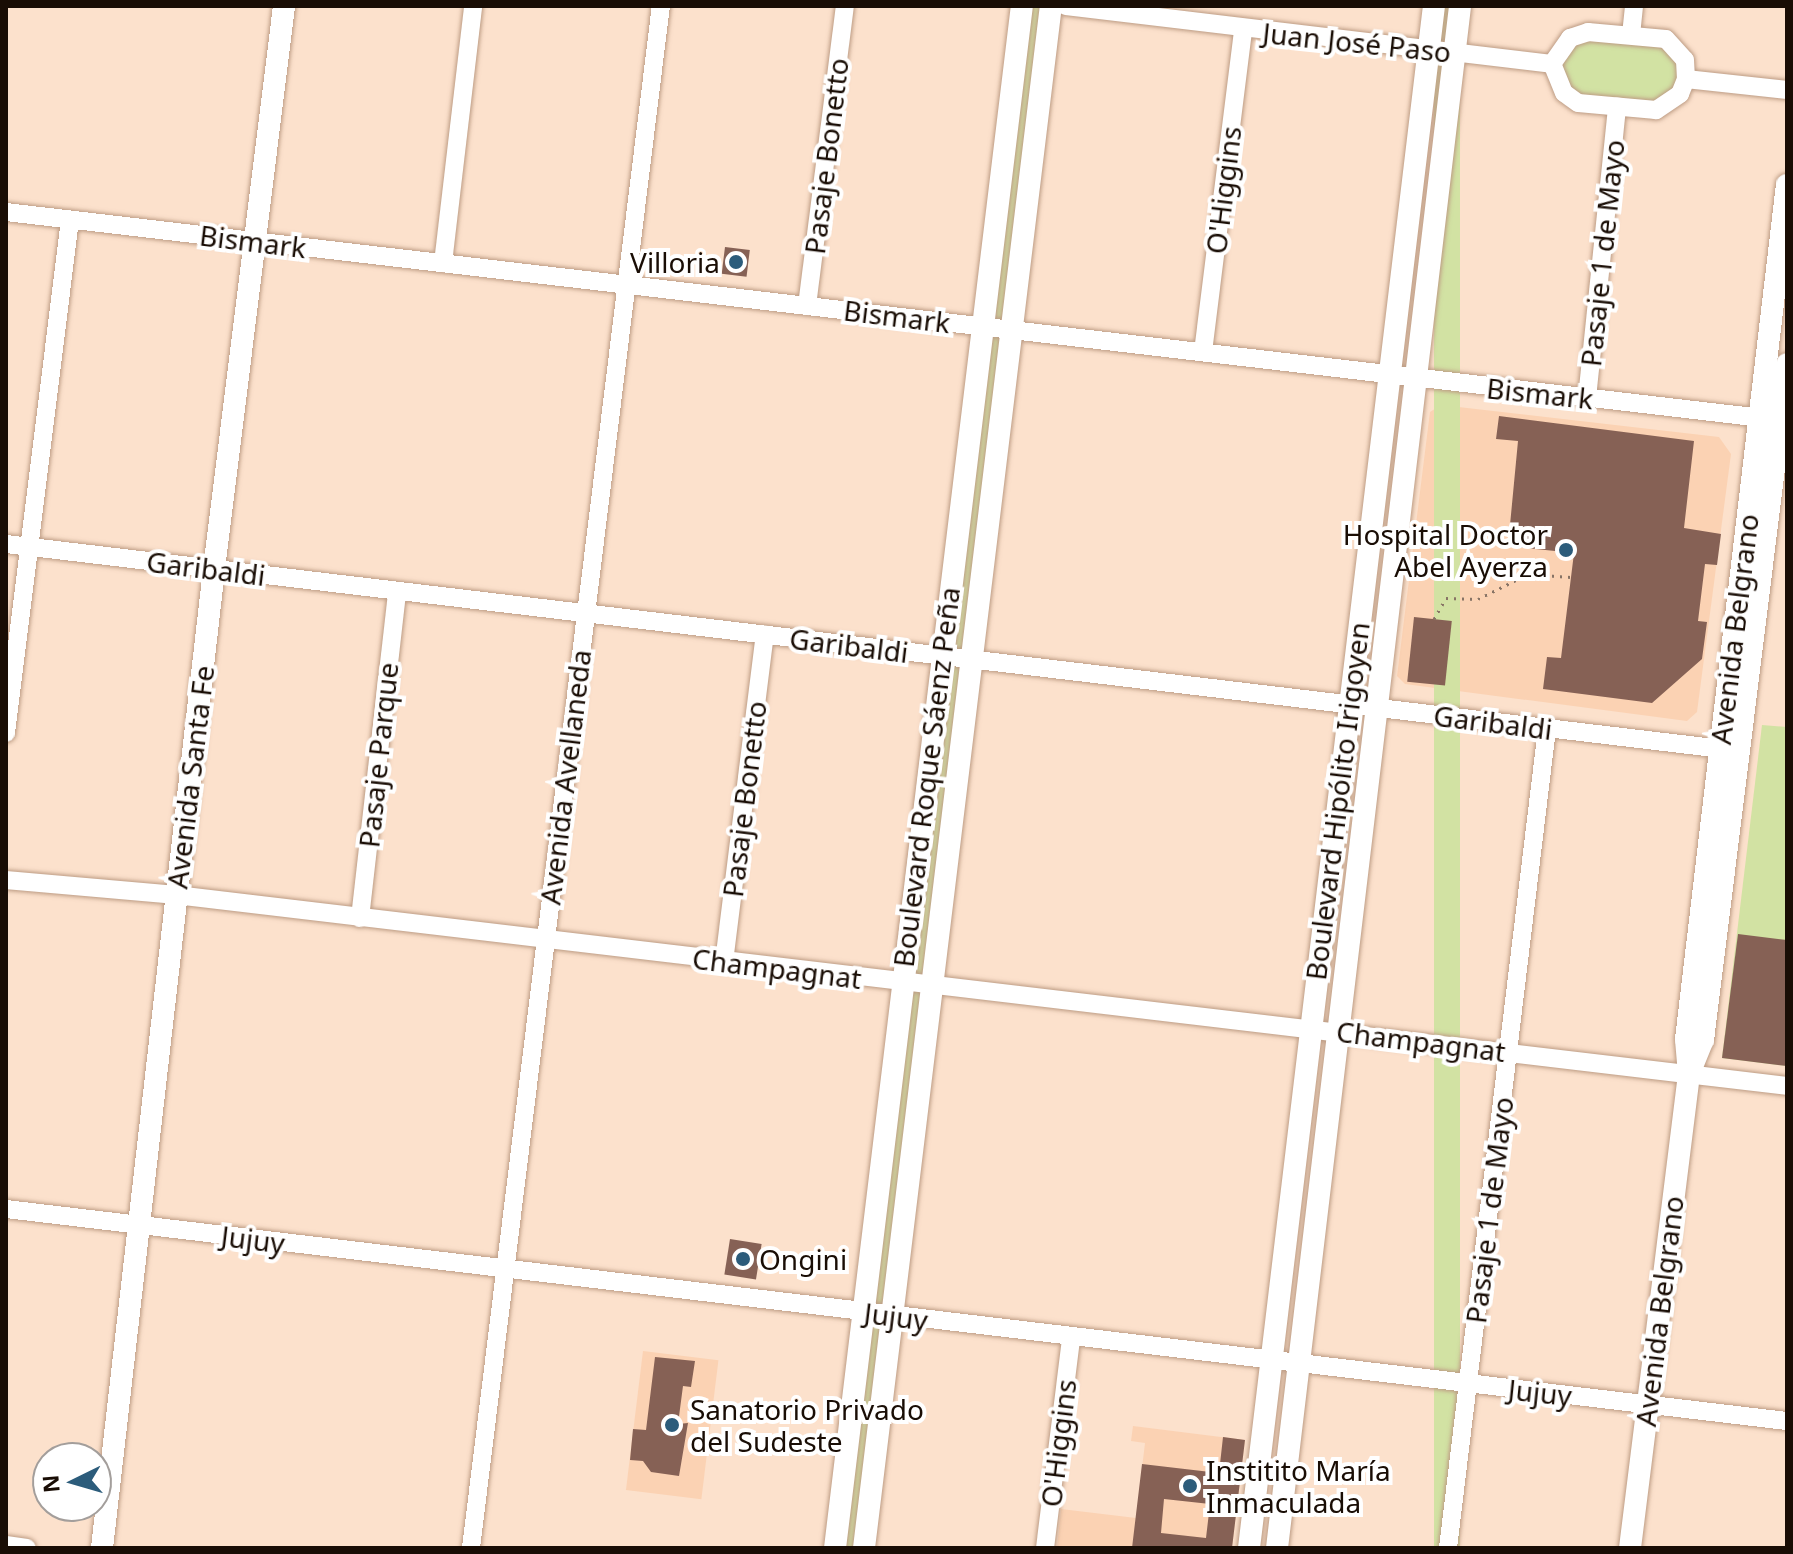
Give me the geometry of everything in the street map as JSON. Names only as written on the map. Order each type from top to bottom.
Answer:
[{"type":"street","name":"Avenida Santa Fe","points":[[102,1548],[214,569],[284,6]]},
{"type":"street","points":[[443,263],[473,6]]},
{"type":"street","name":"Avenida Avellaneda","points":[[471,1548],[661,6]]},
{"type":"street","name":"Pasaje Bonetto","points":[[807,306],[845,6]]},
{"type":"street","name":"Boulevard Roque Sáenz Peña","points":[[835,1548],[939,656],[1022,6]]},
{"type":"street","name":"Boulevard Roque Sáenz Peña","points":[[864,1548],[1051,6]]},
{"type":"street","name":"Juan José Paso","points":[[1066,6],[1552,64]]},
{"type":"street","name":"Boulevard Hipólito Irigoyen","points":[[1249,1548],[1434,6]]},
{"type":"street","name":"Boulevard Hipólito Irigoyen","points":[[1277,1548],[1460,6]]},
{"type":"street","points":[[1631,35],[1634,6]]},
{"type":"street","name":"O'Higgins","points":[[1203,352],[1243,29]]},
{"type":"street","points":[[1588,32],[1631,35],[1666,39],[1679,48],[1686,79],[1680,94],[1656,110],[1578,103],[1564,93],[1552,64],[1570,38],[1588,32]]},
{"type":"street","points":[[1686,79],[1787,90]]},
{"type":"street","name":"Pasaje 1 de Mayo","points":[[1587,398],[1617,107]]},
{"type":"street","name":"Avenida Belgrano","points":[[1775,419],[1787,185]]},
{"type":"street","name":"Bismark","points":[[6,212],[1011,329],[1389,377],[1775,419]]},
{"type":"street","points":[[6,733],[70,220]]},
{"type":"street","name":"Avenida Belgrano","points":[[1630,1548],[1689,1074],[1686,1039],[1730,750],[1775,419],[1787,364]]},
{"type":"street","name":"Garibaldi","points":[[6,544],[1730,750]]},
{"type":"street","name":"Pasaje Parque","points":[[360,918],[397,591]]},
{"type":"street","name":"Pasaje Bonetto","points":[[724,962],[765,635]]},
{"type":"street","name":"Pasaje 1 de Mayo","points":[[1448,1548],[1547,729]]},
{"type":"street","name":"Champagnat","points":[[6,880],[176,895],[901,983],[1311,1027],[1787,1086]]},
{"type":"street","name":"Jujuy","points":[[6,1209],[1787,1421]]},
{"type":"street","name":"O'Higgins","points":[[1045,1548],[1071,1338]]},
{"type":"street","points":[[6,1545],[27,1548]]},
{"type":"path","points":[[1434,619],[1446,598],[1478,599],[1528,574],[1571,577]]},
{"type":"shaded area","name":"Hospital Doctor Abel Ayerza","points":[[1441,405],[1719,437],[1731,454],[1697,712],[1687,721],[1405,684],[1397,676],[1430,412]]},
{"type":"shaded area","name":"Sanatorio Privado del Sudeste","points":[[643,1351],[718,1360],[701,1499],[626,1490]]},
{"type":"shaded area","name":"Institito María Inmaculada","points":[[1133,1426],[1245,1440],[1232,1548],[1057,1548],[1061,1509],[1136,1518],[1145,1443],[1131,1441]]},
{"type":"green space","points":[[1030,6],[1042,6],[856,1548],[846,1548]]},
{"type":"green space","points":[[1434,6],[1460,6],[1460,1548],[1434,1548]]},
{"type":"green space","points":[[1570,38],[1666,39],[1685,60],[1669,103],[1564,93],[1558,51]]},
{"type":"green space","points":[[1762,725],[1787,727],[1787,1066],[1722,1058]]},
{"type":"building","name":"Villoria","points":[[725,247],[750,250],[747,277],[722,274]]},
{"type":"building","name":"Hospital Doctor Abel Ayerza","points":[[1499,416],[1694,441],[1684,528],[1721,534],[1717,565],[1705,564],[1698,621],[1707,622],[1702,659],[1652,703],[1543,689],[1547,657],[1561,658],[1574,553],[1508,546],[1518,441],[1496,439]]},
{"type":"building","points":[[1414,617],[1452,621],[1445,686],[1407,682]]},
{"type":"building","points":[[1738,934],[1787,940],[1787,1066],[1722,1058]]},
{"type":"building","name":"Ongini","points":[[730,1239],[762,1244],[756,1280],[724,1275]]},
{"type":"building","points":[[655,1357],[695,1361],[691,1387],[683,1386],[678,1424],[688,1423],[679,1476],[651,1472],[643,1461],[630,1460],[633,1429],[646,1430]]},
{"type":"building","points":[[1223,1437],[1245,1440],[1232,1548],[1132,1548],[1142,1464],[1219,1473]],"holes":[[[1164,1499],[1210,1504],[1206,1538],[1161,1533]]]},
{"type":"place","name":"Villoria","points":[[736,262]]},
{"type":"place","name":"Hospital Doctor Abel Ayerza","points":[[1566,550]]},
{"type":"place","name":"Ongini","points":[[743,1259]]},
{"type":"place","name":"Sanatorio Privado del Sudeste","points":[[672,1425]]},
{"type":"place","name":"Institito María Inmaculada","points":[[1190,1486]]}]
